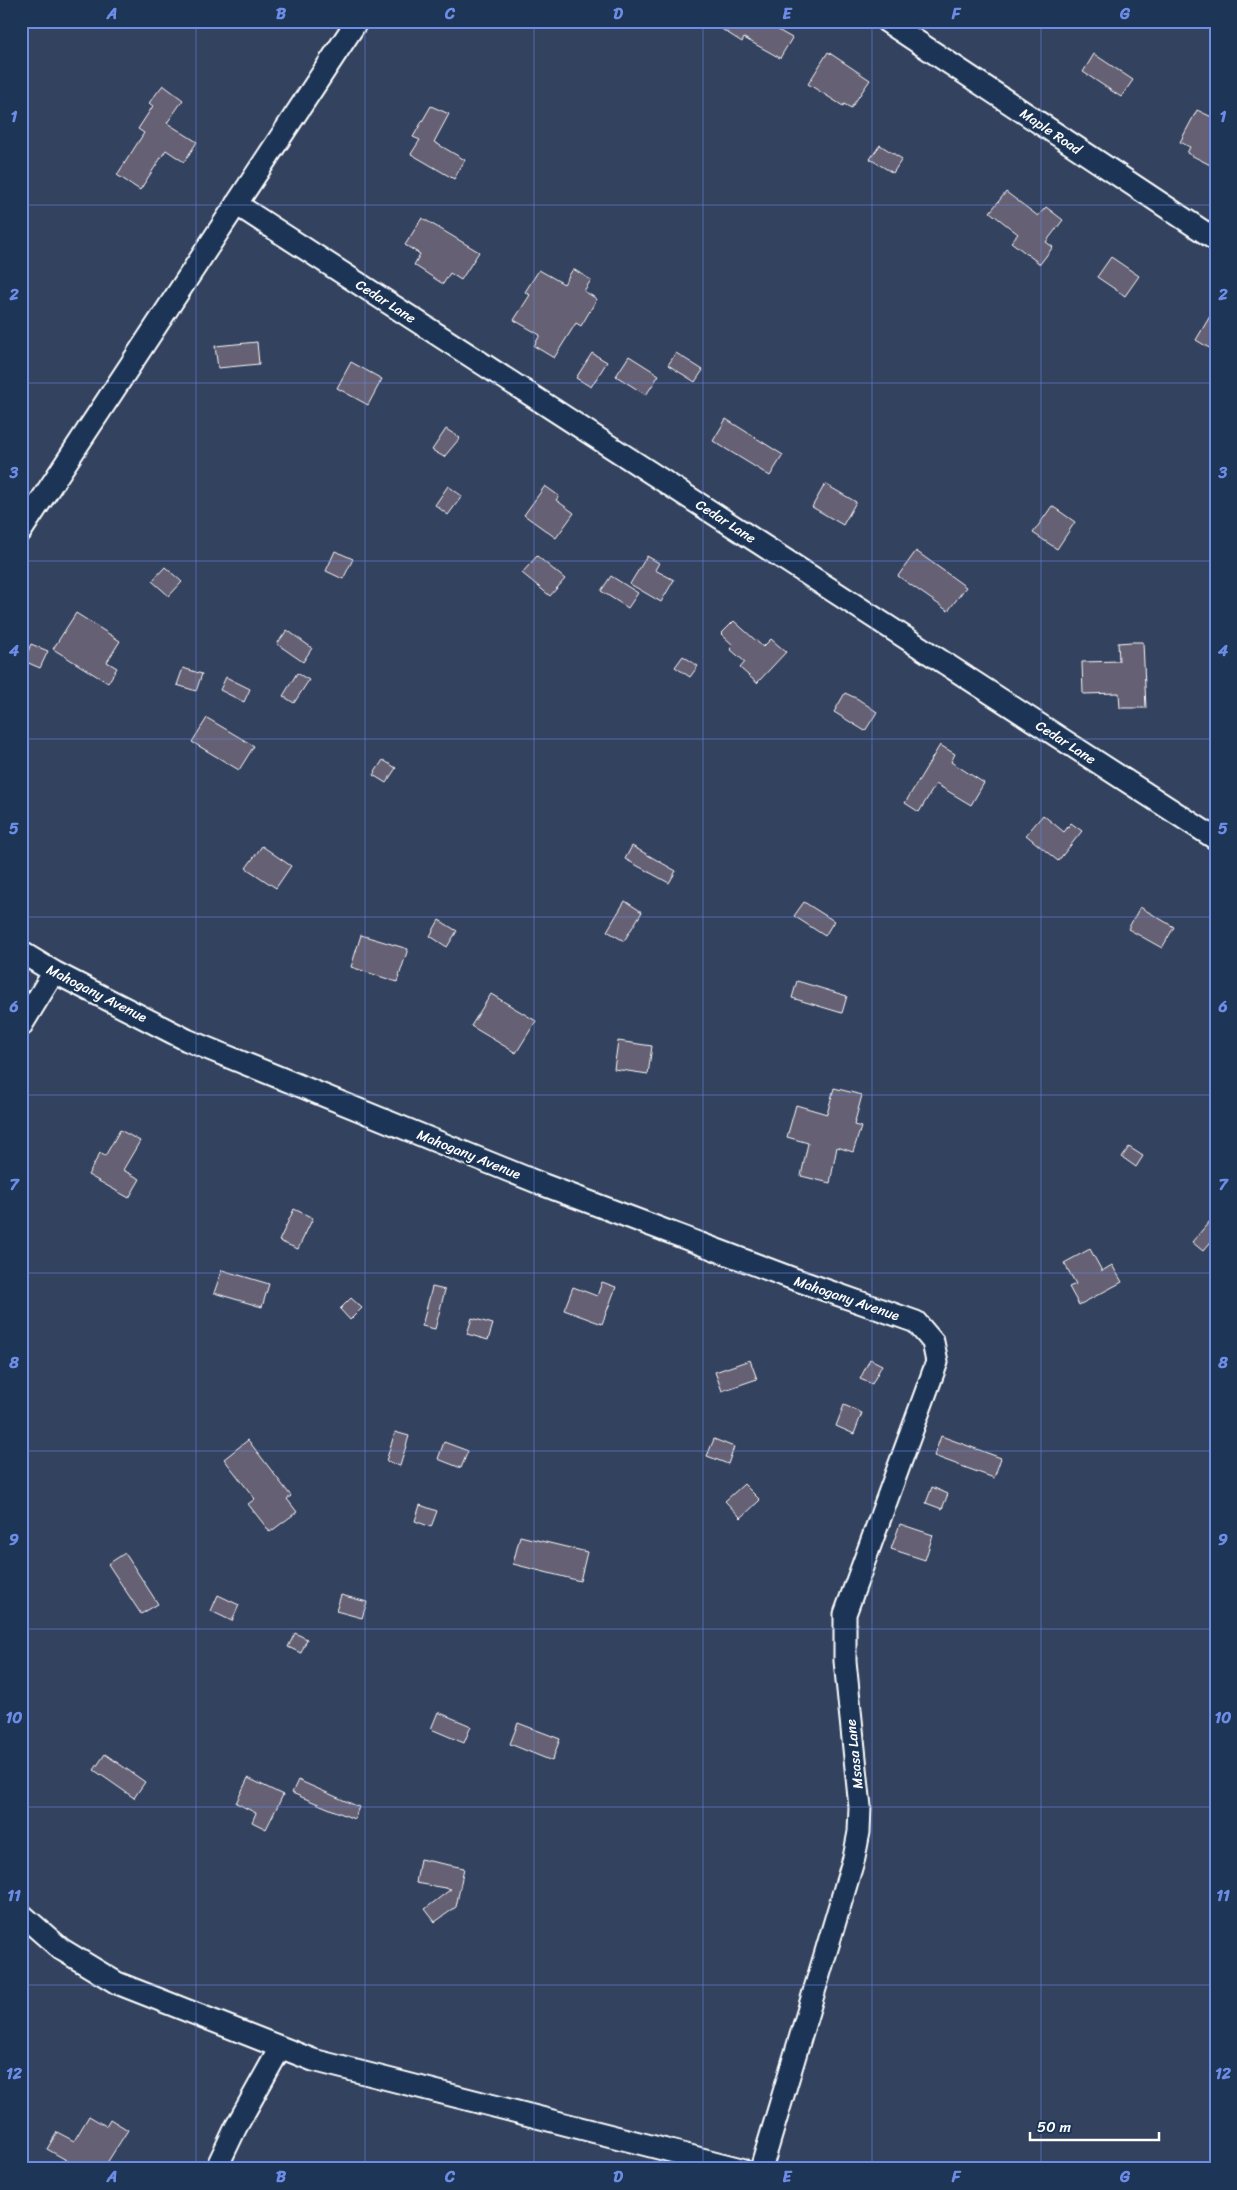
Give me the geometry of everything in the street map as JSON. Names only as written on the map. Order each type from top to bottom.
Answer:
[{"type":"street","points":[[21,531],[356,21]]},
{"type":"street","name":"Maple Road","points":[[886,21],[1216,240]]},
{"type":"street","name":"Cedar Lane","points":[[236,204],[1216,839]]},
{"type":"street","name":"Mahogany Avenue","points":[[21,952],[54,972],[188,1040],[544,1185],[794,1279],[916,1322],[930,1337]]},
{"type":"street","points":[[21,1026],[54,972]]},
{"type":"street","name":"Msasa Lane","points":[[761,2169],[854,1858],[859,1832],[860,1807],[845,1661],[845,1614],[937,1362],[930,1337]]},
{"type":"street","points":[[21,1914],[61,1949],[118,1983],[280,2048],[323,2062],[741,2169]]},
{"type":"street","points":[[216,2169],[236,2127],[280,2048]]},
{"type":"building","points":[[709,21],[762,21],[792,38],[780,58],[744,38],[742,42]]},
{"type":"building","points":[[828,52],[870,80],[851,108],[844,104],[843,106],[808,84]]},
{"type":"building","points":[[1094,54],[1133,80],[1121,97],[1083,72]]},
{"type":"building","points":[[163,85],[183,100],[167,123],[197,142],[184,162],[166,150],[140,190],[117,175],[144,133],[138,129],[153,106],[149,103]]},
{"type":"building","points":[[431,106],[449,114],[434,142],[465,160],[454,179],[411,154],[420,140],[413,137]]},
{"type":"building","points":[[1197,110],[1216,119],[1216,168],[1187,153],[1190,147],[1180,142]]},
{"type":"building","points":[[880,145],[902,159],[893,173],[870,159]]},
{"type":"building","points":[[1006,192],[1038,216],[1046,207],[1063,220],[1046,242],[1053,247],[1040,264],[1011,242],[1018,234],[990,212]]},
{"type":"building","points":[[422,218],[479,252],[461,280],[450,273],[443,284],[414,265],[420,254],[405,245]]},
{"type":"building","points":[[1111,257],[1139,276],[1125,296],[1097,277]]},
{"type":"building","points":[[573,269],[591,280],[584,291],[597,299],[581,326],[576,323],[554,358],[534,346],[540,335],[514,320],[530,295],[525,292],[539,270],[564,284]]},
{"type":"building","points":[[1216,306],[1216,352],[1196,340]]},
{"type":"building","points":[[257,342],[259,364],[218,368],[215,346]]},
{"type":"building","points":[[592,353],[607,362],[591,387],[576,378]]},
{"type":"building","points":[[676,353],[703,370],[695,382],[668,365]]},
{"type":"building","points":[[629,356],[659,375],[646,395],[616,376]]},
{"type":"building","points":[[351,362],[382,379],[368,405],[337,388]]},
{"type":"building","points":[[726,419],[783,455],[770,476],[713,441]]},
{"type":"building","points":[[446,429],[460,438],[444,457],[432,450]]},
{"type":"building","points":[[825,484],[856,502],[843,525],[812,507]]},
{"type":"building","points":[[448,486],[462,496],[448,515],[435,505]]},
{"type":"building","points":[[545,486],[559,496],[556,500],[574,513],[556,538],[524,515]]},
{"type":"building","points":[[1052,506],[1075,522],[1057,549],[1033,533]]},
{"type":"building","points":[[335,551],[353,559],[343,579],[326,571]]},
{"type":"building","points":[[916,551],[966,587],[948,611],[898,576]]},
{"type":"building","points":[[537,556],[565,579],[550,596],[522,573]]},
{"type":"building","points":[[647,556],[659,563],[655,570],[674,580],[661,602],[630,584]]},
{"type":"building","points":[[165,567],[182,582],[169,596],[152,581]]},
{"type":"building","points":[[611,576],[638,593],[628,608],[601,591]]},
{"type":"building","points":[[76,613],[120,641],[107,662],[117,668],[108,683],[53,649]]},
{"type":"building","points":[[734,621],[763,647],[771,639],[786,652],[757,683],[740,668],[745,662],[730,649],[733,645],[721,634]]},
{"type":"building","points":[[287,630],[312,648],[303,662],[277,644]]},
{"type":"building","points":[[1143,642],[1146,708],[1120,708],[1119,693],[1083,694],[1082,662],[1119,661],[1118,643]]},
{"type":"building","points":[[31,644],[48,651],[40,668],[24,661]]},
{"type":"building","points":[[683,656],[698,666],[690,677],[675,667]]},
{"type":"building","points":[[183,668],[202,674],[196,691],[177,685]]},
{"type":"building","points":[[297,673],[309,680],[294,703],[283,696]]},
{"type":"building","points":[[226,677],[250,689],[244,702],[220,690]]},
{"type":"building","points":[[845,693],[877,712],[865,731],[834,712]]},
{"type":"building","points":[[207,718],[254,746],[239,770],[192,742]]},
{"type":"building","points":[[940,745],[955,754],[951,762],[984,783],[971,805],[936,784],[919,812],[905,803]]},
{"type":"building","points":[[383,760],[396,768],[386,783],[373,775]]},
{"type":"building","points":[[1043,815],[1064,832],[1071,823],[1082,831],[1058,861],[1026,835]]},
{"type":"building","points":[[262,846],[291,866],[276,888],[246,868]]},
{"type":"building","points":[[632,846],[676,871],[669,883],[625,859]]},
{"type":"building","points":[[625,901],[642,912],[624,941],[607,931]]},
{"type":"building","points":[[804,902],[834,921],[825,936],[794,916]]},
{"type":"building","points":[[1140,907],[1174,927],[1162,948],[1128,929]]},
{"type":"building","points":[[439,920],[457,931],[447,947],[430,936]]},
{"type":"building","points":[[361,935],[408,949],[397,982],[351,967]]},
{"type":"building","points":[[797,981],[847,996],[842,1013],[792,998]]},
{"type":"building","points":[[491,994],[536,1021],[516,1053],[471,1026]]},
{"type":"building","points":[[618,1041],[652,1046],[648,1074],[614,1069]]},
{"type":"building","points":[[834,1088],[862,1095],[854,1125],[861,1127],[853,1152],[837,1147],[830,1183],[801,1176],[808,1143],[787,1137],[796,1105],[827,1114]]},
{"type":"building","points":[[120,1130],[140,1141],[123,1170],[140,1179],[129,1198],[88,1175],[100,1153],[105,1156]]},
{"type":"building","points":[[1129,1147],[1143,1156],[1136,1167],[1122,1157]]},
{"type":"building","points":[[294,1209],[313,1218],[298,1249],[279,1241]]},
{"type":"building","points":[[1216,1214],[1216,1236],[1203,1251],[1192,1242]]},
{"type":"building","points":[[1090,1249],[1102,1271],[1112,1265],[1122,1282],[1079,1305],[1069,1287],[1076,1284],[1064,1263]]},
{"type":"building","points":[[222,1270],[269,1284],[262,1307],[214,1293]]},
{"type":"building","points":[[602,1282],[616,1287],[602,1324],[564,1310],[573,1287],[597,1296]]},
{"type":"building","points":[[432,1287],[445,1290],[435,1329],[422,1326]]},
{"type":"building","points":[[351,1298],[362,1308],[350,1320],[340,1309]]},
{"type":"building","points":[[472,1318],[493,1324],[488,1340],[467,1334]]},
{"type":"building","points":[[870,1359],[882,1365],[872,1384],[860,1379]]},
{"type":"building","points":[[750,1360],[757,1379],[722,1391],[715,1372]]},
{"type":"building","points":[[844,1405],[862,1413],[854,1434],[836,1426]]},
{"type":"building","points":[[395,1432],[409,1436],[400,1466],[386,1461]]},
{"type":"building","points":[[941,1436],[1001,1458],[994,1478],[934,1456]]},
{"type":"building","points":[[714,1439],[734,1447],[728,1464],[707,1456]]},
{"type":"building","points":[[248,1440],[291,1496],[287,1499],[297,1512],[270,1532],[248,1504],[255,1499],[224,1459]]},
{"type":"building","points":[[444,1442],[468,1451],[461,1468],[438,1459]]},
{"type":"building","points":[[744,1484],[760,1500],[741,1518],[725,1501]]},
{"type":"building","points":[[932,1487],[948,1494],[942,1509],[926,1503]]},
{"type":"building","points":[[420,1505],[437,1511],[431,1527],[415,1521]]},
{"type":"building","points":[[900,1524],[933,1535],[925,1560],[891,1549]]},
{"type":"building","points":[[520,1536],[587,1552],[580,1581],[513,1564]]},
{"type":"building","points":[[125,1553],[158,1604],[141,1614],[108,1564]]},
{"type":"building","points":[[218,1595],[239,1605],[232,1621],[211,1611]]},
{"type":"building","points":[[341,1595],[367,1602],[362,1618],[336,1611]]},
{"type":"building","points":[[295,1633],[307,1639],[301,1653],[288,1647]]},
{"type":"building","points":[[438,1712],[471,1726],[464,1743],[431,1729]]},
{"type":"building","points":[[518,1723],[560,1739],[552,1761],[510,1744]]},
{"type":"building","points":[[105,1754],[145,1782],[134,1798],[94,1770]]},
{"type":"building","points":[[248,1778],[283,1795],[266,1829],[252,1822],[256,1813],[236,1803]]},
{"type":"building","points":[[298,1780],[359,1807],[354,1819],[292,1793]]},
{"type":"building","points":[[420,1859],[464,1868],[456,1907],[435,1922],[425,1909],[451,1889],[416,1883]]},
{"type":"building","points":[[89,2116],[106,2126],[110,2119],[128,2130],[103,2169],[63,2169],[68,2161],[47,2149],[57,2132],[74,2141]]}]
